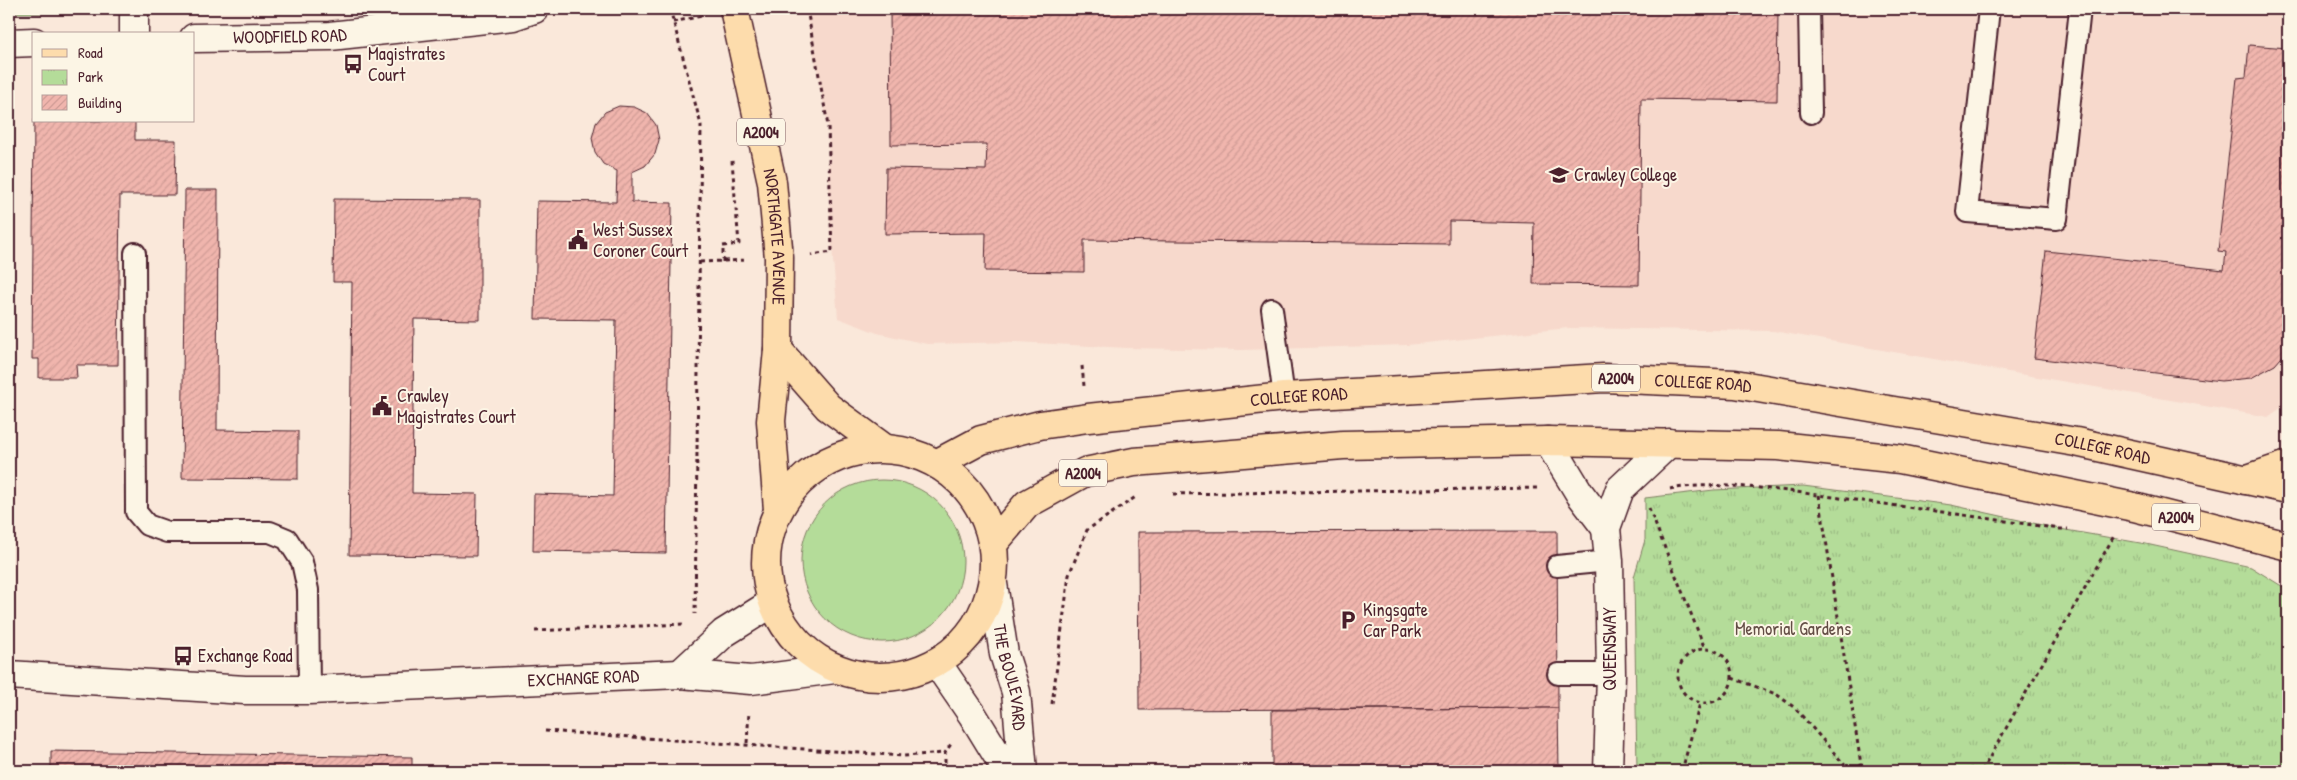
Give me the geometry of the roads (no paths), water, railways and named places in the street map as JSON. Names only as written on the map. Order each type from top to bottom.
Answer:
[{"type":"main road","name":"NORTHGATE AVENUE","points":[[734,9],[772,182],[779,258],[778,350],[771,421],[778,510]]},
{"type":"main road","points":[[778,350],[828,407],[884,448]]},
{"type":"main road","name":"COLLEGE ROAD","points":[[938,463],[982,440],[1040,425],[1088,418],[1284,398],[1604,378],[1735,384],[2076,442],[2288,489]]},
{"type":"main road","name":"A2004","points":[[994,544],[1026,504],[1085,472],[1134,462],[1343,445],[1548,441],[1778,446],[1900,459],[2134,506],[2288,546]]},
{"type":"main road","points":[[884,448],[912,452],[938,463],[964,484],[983,512],[994,544],[993,584],[983,616],[963,643],[937,663],[905,676],[871,678],[835,670],[804,650],[772,603],[767,585],[766,547],[778,510],[801,479],[825,461],[854,450],[884,448]]},
{"type":"main road","points":[[2244,480],[2288,465]]},
{"type":"street","points":[[134,9],[134,32]]},
{"type":"street","name":"WOODFIELD ROAD","points":[[195,38],[330,36],[513,16],[534,9]]},
{"type":"street","points":[[9,43],[32,42]]},
{"type":"street","points":[[1548,441],[1580,494],[1606,528]]},
{"type":"street","name":"QUEENSWAY","points":[[1608,771],[1611,674],[1606,528],[1620,489],[1668,443]]},
{"type":"street","name":"THE BOULEVARD","points":[[993,584],[1004,654],[1016,692],[1022,771]]},
{"type":"street","points":[[680,674],[724,634],[772,603]]},
{"type":"street","name":"THE BOULEVARD","points":[[937,663],[972,714],[1007,771]]},
{"type":"street","name":"EXCHANGE ROAD","points":[[9,675],[245,690],[309,690],[680,674],[751,680],[835,670]]},
{"type":"lane","points":[[1809,9],[1811,113]]},
{"type":"lane","points":[[1989,9],[1967,212],[2057,219],[2080,9]]},
{"type":"lane","points":[[135,253],[136,512],[147,525],[167,532],[270,532],[287,539],[302,562],[308,590],[309,690]]},
{"type":"lane","points":[[1272,309],[1284,398]]},
{"type":"lane","points":[[1558,566],[1608,561]]},
{"type":"lane","points":[[1558,674],[1611,674]]},
{"type":"place","name":"Magistrates Court","points":[[353,64]]},
{"type":"place","name":"Crawley College","points":[[1559,175]]},
{"type":"place","name":"West Sussex Coroner Court","points":[[578,240]]},
{"type":"place","name":"Crawley Magistrates Court","points":[[382,406]]},
{"type":"place","name":"Kingsgate Car Park","points":[[1348,620]]},
{"type":"place","name":"Exchange Road","points":[[183,656]]},
{"type":"park label","name":"Memorial Gardens","points":[[1793,629]]}]
